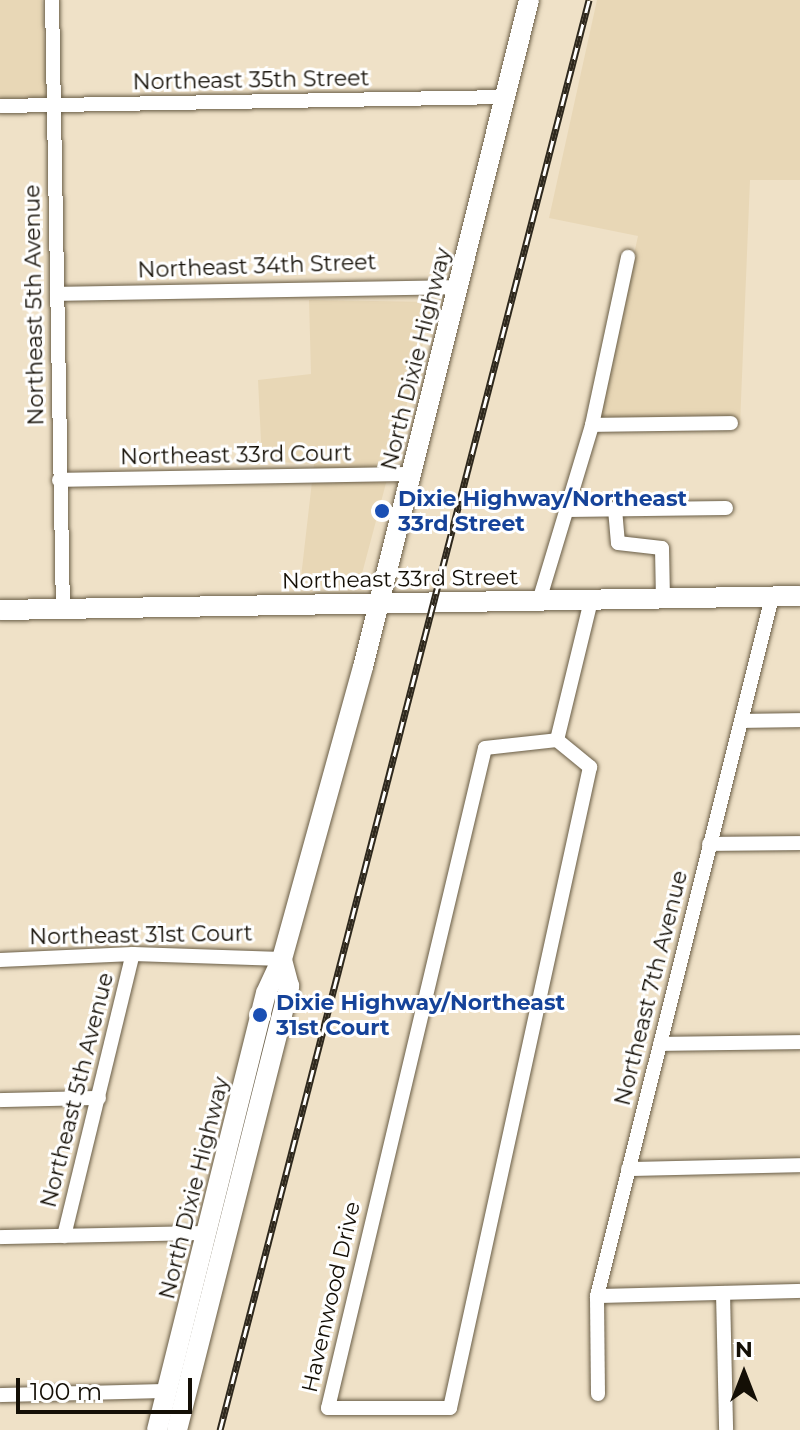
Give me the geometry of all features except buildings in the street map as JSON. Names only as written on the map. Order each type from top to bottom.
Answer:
[{"type":"main road","name":"North Dixie Highway","points":[[157,1430],[266,993],[282,959],[413,474],[529,0]]},
{"type":"main road","name":"Northeast 33rd Street","points":[[0,610],[800,596]]},
{"type":"main road","name":"North Dixie Highway","points":[[177,1430],[289,986],[282,959]]},
{"type":"street","name":"Northeast 5th Avenue","points":[[52,0],[63,609]]},
{"type":"street","name":"Northeast 35th Street","points":[[0,106],[504,97]]},
{"type":"street","points":[[539,601],[592,425],[628,257]]},
{"type":"street","name":"Northeast 34th Street","points":[[57,294],[458,287]]},
{"type":"street","points":[[592,425],[731,423]]},
{"type":"street","name":"Northeast 33rd Court","points":[[59,480],[413,474]]},
{"type":"street","points":[[567,510],[726,508]]},
{"type":"street","points":[[615,509],[618,543],[662,548],[663,600]]},
{"type":"street","name":"Northeast 7th Avenue","points":[[598,1394],[597,1296],[772,597]]},
{"type":"street","points":[[557,740],[591,601]]},
{"type":"street","points":[[743,721],[800,720]]},
{"type":"street","name":"Havenwood Drive","points":[[557,740],[590,767],[450,1408],[328,1408],[485,748],[557,740]]},
{"type":"street","points":[[709,844],[800,843]]},
{"type":"street","name":"Northeast 5th Avenue","points":[[64,1236],[133,954]]},
{"type":"street","name":"Northeast 31st Court","points":[[0,960],[133,954],[282,959]]},
{"type":"street","points":[[660,1044],[800,1042]]},
{"type":"street","points":[[0,1100],[99,1098]]},
{"type":"street","points":[[628,1169],[800,1165]]},
{"type":"street","points":[[0,1237],[208,1233]]},
{"type":"street","points":[[597,1296],[800,1291]]},
{"type":"street","points":[[723,1293],[726,1430]]},
{"type":"street","points":[[0,1395],[167,1391]]},
{"type":"shaded area","points":[[0,0],[42,0],[47,98],[0,99]]},
{"type":"shaded area","points":[[597,0],[800,0],[800,180],[750,180],[740,425],[598,419],[638,236],[549,218]]},
{"type":"shaded area","points":[[309,300],[434,302],[359,585],[300,586],[314,464],[262,461],[258,380],[311,374]]},
{"type":"railway","points":[[220,1430],[589,0]]},
{"type":"place","name":"Dixie Highway/Northeast 33rd Street","points":[[382,511]]},
{"type":"place","name":"Dixie Highway/Northeast 31st Court","points":[[260,1015]]}]
